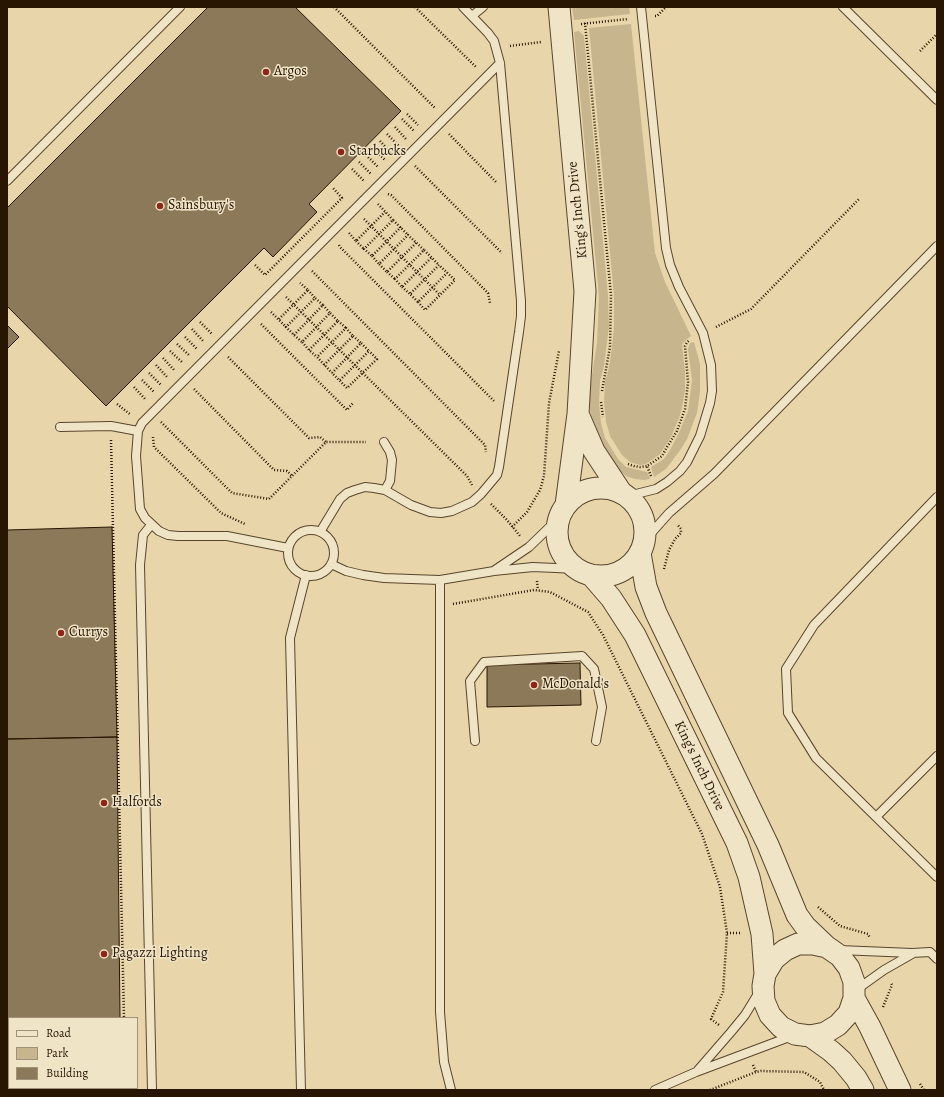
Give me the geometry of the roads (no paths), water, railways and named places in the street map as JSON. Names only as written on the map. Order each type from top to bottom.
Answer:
[{"type":"street","name":"King's Inch Drive","points":[[560,16],[586,291],[578,414],[563,511],[557,533],[560,548],[567,560],[585,572],[610,598],[635,635],[737,843],[749,877],[762,934],[764,1001],[770,1015],[781,1027],[803,1035],[831,1051],[842,1061],[856,1078],[863,1090]]},
{"type":"street","name":"King's Inch Drive","points":[[578,414],[594,451],[625,494],[641,512],[645,526],[642,547],[646,588],[656,613],[768,844],[797,915],[805,926],[840,956],[849,968],[854,982],[854,995],[900,1090]]},
{"type":"street","points":[[563,511],[577,494],[591,489],[606,488],[625,494]]},
{"type":"street","points":[[585,572],[605,576],[619,572],[631,564],[642,547]]},
{"type":"street","points":[[764,980],[774,959],[785,950],[798,944],[813,944],[830,949]]},
{"type":"street","points":[[803,1035],[825,1033],[838,1025],[849,1013],[854,995]]},
{"type":"lane","points":[[7,181],[180,7]]},
{"type":"lane","points":[[320,532],[340,499],[347,493],[365,487],[385,490],[422,509],[430,512],[441,513],[452,511],[472,502],[481,494],[497,474],[509,404],[521,316],[500,63],[494,41],[462,7]]},
{"type":"lane","points":[[472,16],[483,7]]},
{"type":"lane","points":[[625,494],[656,489],[667,482],[683,466],[696,445],[704,427],[710,403],[712,379],[710,358],[703,333],[679,287],[670,265],[666,248],[641,7]]},
{"type":"lane","points":[[843,7],[937,100]]},
{"type":"lane","points":[[288,548],[227,536],[197,537],[168,535],[151,525],[140,509],[136,456],[138,431],[142,423],[500,63]]},
{"type":"lane","points":[[642,547],[669,513],[714,474],[937,246]]},
{"type":"lane","points":[[60,427],[111,426],[138,431]]},
{"type":"lane","points":[[384,442],[390,452],[392,460],[390,481],[385,490]]},
{"type":"lane","points":[[937,497],[814,625],[786,669],[788,713],[816,758],[937,876]]},
{"type":"lane","points":[[494,571],[529,547],[563,511]]},
{"type":"lane","points":[[151,525],[143,535],[140,565],[152,1090]]},
{"type":"lane","points":[[312,530],[327,536],[334,548],[334,556],[331,564],[321,574],[313,576],[306,575],[299,573],[293,567],[289,560],[288,548],[293,538],[300,533],[312,530]]},
{"type":"lane","points":[[331,564],[346,571],[384,578],[440,580],[494,571],[533,567],[585,572]]},
{"type":"lane","points":[[301,1090],[290,638],[306,575]]},
{"type":"lane","points":[[440,580],[440,1012],[444,1062],[451,1090]]},
{"type":"lane","points":[[475,741],[470,681],[484,662],[582,656],[594,669],[602,707],[596,741]]},
{"type":"lane","points":[[876,817],[937,756]]},
{"type":"lane","points":[[830,949],[912,953],[930,952],[937,958]]},
{"type":"lane","points":[[854,995],[884,970],[912,953]]},
{"type":"lane","points":[[696,1072],[745,1015],[764,980]]},
{"type":"lane","points":[[655,1090],[696,1072],[747,1053],[803,1035]]},
{"type":"place","name":"Argos","points":[[266,72]]},
{"type":"place","name":"Starbucks","points":[[341,152]]},
{"type":"place","name":"Sainsbury's","points":[[160,206]]},
{"type":"place","name":"Currys","points":[[61,633]]},
{"type":"place","name":"McDonald's","points":[[534,685]]},
{"type":"place","name":"Halfords","points":[[104,803]]},
{"type":"place","name":"Pagazzi Lighting","points":[[104,954]]}]
